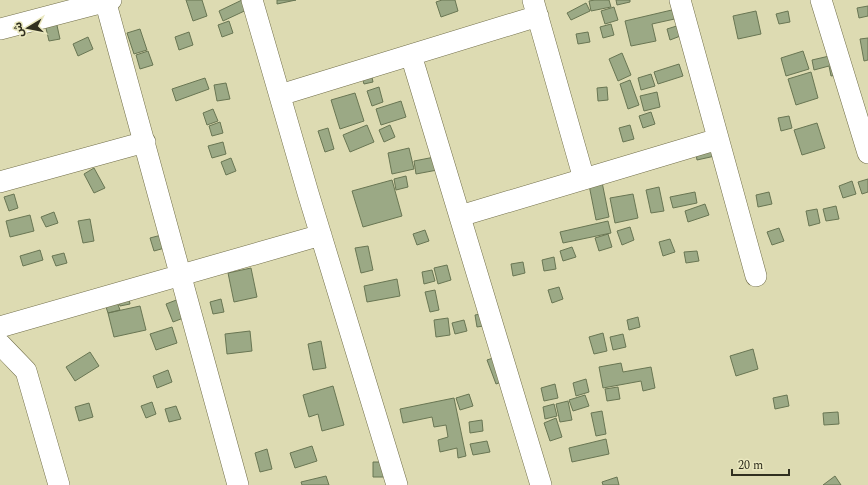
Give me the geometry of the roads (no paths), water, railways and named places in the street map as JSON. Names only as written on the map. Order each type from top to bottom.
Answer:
[{"type":"street","points":[[252,0],[321,235],[397,485]]},
{"type":"street","points":[[680,0],[756,276]]},
{"type":"street","points":[[821,0],[868,154]]},
{"type":"street","points":[[0,29],[107,1],[238,485]]},
{"type":"street","points":[[280,95],[411,55],[536,8],[584,179]]},
{"type":"street","points":[[411,55],[541,485]]},
{"type":"street","points":[[460,216],[718,139]]},
{"type":"street","points":[[0,182],[144,142]]},
{"type":"street","points":[[0,327],[321,235]]},
{"type":"street","points":[[0,344],[26,371],[58,485]]}]
